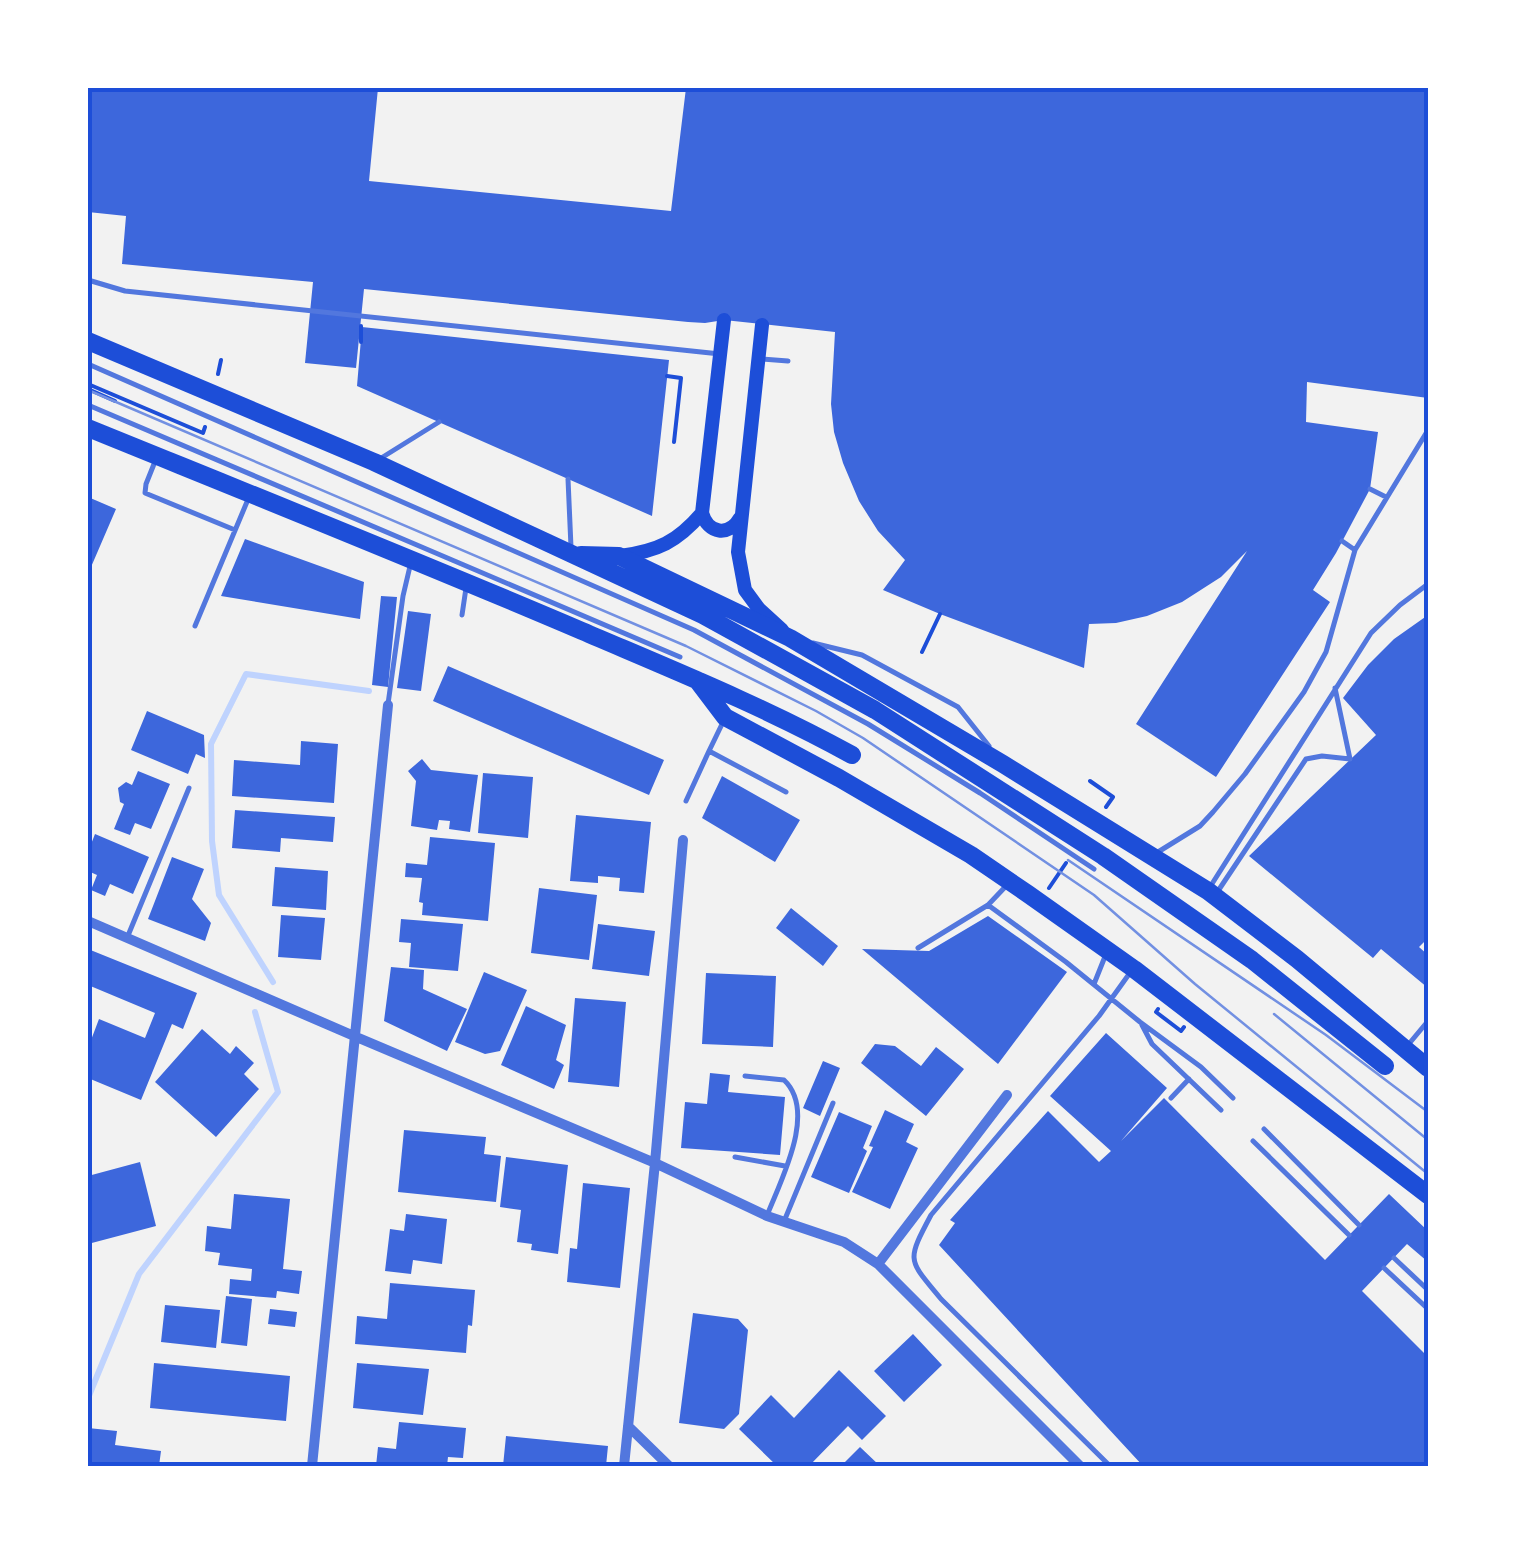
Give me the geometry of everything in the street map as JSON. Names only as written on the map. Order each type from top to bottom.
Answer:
[{"type":"highway","points":[[88,341],[374,462],[703,615],[875,710],[1103,856],[1252,960],[1385,1066]]},
{"type":"highway","points":[[88,428],[697,680],[804,728],[852,755]]},
{"type":"highway","points":[[571,555],[619,556],[790,638],[1003,764],[1211,894],[1297,959],[1428,1068]]},
{"type":"highway","points":[[697,680],[725,717],[971,855],[1108,950],[1428,1196]]},
{"type":"main road","points":[[724,320],[702,512],[709,527],[724,531],[732,528],[741,516]]},
{"type":"main road","points":[[762,324],[738,552],[745,590],[790,638]]},
{"type":"main road","points":[[619,556],[646,552],[671,542],[702,512]]},
{"type":"street","points":[[312,1466],[388,705]]},
{"type":"street","points":[[624,1466],[683,840]]},
{"type":"street","points":[[88,920],[655,1163],[767,1216],[844,1242],[878,1264],[1080,1466]]},
{"type":"street","points":[[878,1264],[1007,1095]]},
{"type":"street","points":[[628,1426],[668,1466]]},
{"type":"lane","points":[[88,280],[125,291],[720,354]]},
{"type":"lane","points":[[758,358],[788,361]]},
{"type":"lane","points":[[88,364],[694,630],[868,724],[1094,870]]},
{"type":"lane","points":[[88,405],[680,657]]},
{"type":"lane","points":[[374,462],[440,422]]},
{"type":"lane","points":[[1150,856],[1200,826],[1245,774],[1304,692],[1326,652],[1355,550],[1428,430]]},
{"type":"lane","points":[[157,456],[145,494],[236,530]]},
{"type":"lane","points":[[568,479],[571,555]]},
{"type":"lane","points":[[1370,489],[1386,497]]},
{"type":"lane","points":[[195,626],[250,494]]},
{"type":"lane","points":[[1342,542],[1355,550]]},
{"type":"lane","points":[[388,705],[412,559]]},
{"type":"lane","points":[[462,614],[466,582]]},
{"type":"lane","points":[[1211,894],[1372,632],[1400,604],[1428,584]]},
{"type":"lane","points":[[790,638],[862,654],[958,707],[1003,764]]},
{"type":"lane","points":[[1340,680],[1350,688]]},
{"type":"lane","points":[[1211,894],[1303,762],[1316,756],[1350,760],[1335,688]]},
{"type":"lane","points":[[686,801],[725,717]]},
{"type":"lane","points":[[709,751],[786,792]]},
{"type":"lane","points":[[127,938],[189,788]]},
{"type":"lane","points":[[918,948],[988,904],[1010,882]]},
{"type":"lane","points":[[988,904],[1201,1066],[1232,1098]]},
{"type":"lane","points":[[1094,984],[1108,950]]},
{"type":"lane","points":[[1110,1466],[941,1299],[916,1269],[914,1256],[932,1215],[1134,969]]},
{"type":"lane","points":[[1404,1049],[1428,1021]]},
{"type":"lane","points":[[1140,1022],[1152,1044],[1221,1110]]},
{"type":"lane","points":[[745,1076],[784,1080],[794,1092],[798,1113],[797,1131],[767,1216]]},
{"type":"lane","points":[[1171,1098],[1189,1079]]},
{"type":"lane","points":[[784,1222],[833,1104]]},
{"type":"lane","points":[[1264,1130],[1359,1225]]},
{"type":"lane","points":[[1252,1140],[1350,1235]]},
{"type":"lane","points":[[734,1157],[786,1166]]},
{"type":"lane","points":[[1394,1258],[1428,1290]]},
{"type":"lane","points":[[1384,1268],[1428,1309]]},
{"type":"path","points":[[667,376],[680,378],[674,442]]},
{"type":"path","points":[[88,383],[204,430],[201,438],[88,383]]},
{"type":"path","points":[[922,652],[940,614]]},
{"type":"path","points":[[1090,781],[1113,797]]},
{"type":"path","points":[[1158,1008],[1156,1012],[1180,1031]]},
{"type":"building","points":[[88,88],[378,88],[369,181],[671,211],[686,88],[1428,88],[1428,398],[1307,382],[1306,422],[1378,432],[1370,489],[1313,590],[1330,602],[1216,777],[1136,724],[1247,551],[1221,577],[1182,602],[1147,616],[1089,624],[1084,668],[883,590],[905,560],[878,531],[859,501],[843,463],[831,404],[835,332],[724,320],[688,322],[364,289],[356,368],[305,363],[313,282],[122,264],[126,216],[88,212]]},
{"type":"building","points":[[362,327],[669,360],[652,516],[357,386]]},
{"type":"building","points":[[88,497],[116,509],[88,574]]},
{"type":"building","points":[[245,539],[364,582],[360,619],[221,596]]},
{"type":"building","points":[[381,596],[397,597],[388,687],[372,685]]},
{"type":"building","points":[[408,611],[431,614],[421,691],[397,688]]},
{"type":"building","points":[[1428,615],[1428,938],[1419,947],[1428,955],[1428,988],[1381,949],[1373,958],[1249,856],[1376,735],[1343,698],[1394,639]]},
{"type":"building","points":[[448,666],[664,760],[649,795],[433,701]]},
{"type":"building","points":[[147,711],[204,735],[205,758],[196,754],[188,774],[131,750]]},
{"type":"building","points":[[301,741],[338,744],[334,803],[232,796],[234,760],[300,765]]},
{"type":"building","points":[[422,759],[431,770],[478,775],[470,832],[449,829],[450,821],[439,820],[437,830],[411,826],[416,781],[408,771]]},
{"type":"building","points":[[138,771],[170,784],[151,829],[135,823],[130,835],[114,829],[124,804],[120,802],[118,788],[126,782],[132,785]]},
{"type":"building","points":[[483,773],[533,777],[528,838],[478,833]]},
{"type":"building","points":[[722,776],[800,820],[775,862],[702,818]]},
{"type":"building","points":[[235,810],[335,817],[333,842],[281,838],[280,852],[232,848]]},
{"type":"building","points":[[576,815],[651,822],[644,893],[619,891],[620,878],[598,876],[598,883],[570,881]]},
{"type":"building","points":[[95,834],[149,857],[133,894],[110,884],[105,896],[91,890],[97,875],[88,871],[88,852]]},
{"type":"building","points":[[430,837],[495,843],[488,921],[422,915],[422,878],[405,877],[406,863],[427,865]]},
{"type":"building","points":[[172,857],[204,869],[192,899],[211,923],[205,941],[148,919]]},
{"type":"building","points":[[275,867],[328,871],[326,910],[272,906]]},
{"type":"building","points":[[539,888],[597,895],[589,960],[531,953]]},
{"type":"building","points":[[791,908],[838,946],[823,966],[776,928]]},
{"type":"building","points":[[281,915],[325,918],[321,960],[278,957]]},
{"type":"building","points":[[988,916],[1067,972],[998,1064],[862,949],[929,951]]},
{"type":"building","points":[[401,919],[463,924],[458,971],[409,967],[411,943],[399,942]]},
{"type":"building","points":[[598,924],[655,931],[649,976],[592,969]]},
{"type":"building","points":[[88,949],[197,993],[183,1029],[172,1024],[141,1100],[88,1078],[88,1048],[99,1019],[145,1038],[155,1013],[88,985]]},
{"type":"building","points":[[391,967],[424,970],[423,989],[467,1009],[447,1051],[384,1021]]},
{"type":"building","points":[[484,972],[527,990],[500,1051],[485,1054],[455,1042]]},
{"type":"building","points":[[706,973],[776,976],[773,1047],[702,1044]]},
{"type":"building","points":[[575,998],[626,1002],[619,1087],[568,1082]]},
{"type":"building","points":[[526,1006],[566,1025],[556,1060],[564,1065],[554,1089],[501,1065]]},
{"type":"building","points":[[202,1029],[230,1054],[236,1046],[254,1063],[244,1074],[259,1089],[216,1137],[155,1082]]},
{"type":"building","points":[[1106,1033],[1167,1088],[1121,1141],[1164,1098],[1325,1260],[1389,1194],[1428,1231],[1428,1262],[1407,1244],[1362,1291],[1428,1357],[1428,1466],[1143,1466],[939,1245],[955,1223],[950,1220],[1048,1111],[1099,1162],[1111,1151],[1050,1096]]},
{"type":"building","points":[[875,1044],[895,1046],[921,1066],[936,1047],[964,1069],[926,1116],[861,1063]]},
{"type":"building","points":[[823,1061],[840,1068],[820,1116],[803,1108]]},
{"type":"building","points":[[710,1073],[730,1075],[728,1092],[785,1097],[780,1155],[681,1148],[685,1102],[707,1104]]},
{"type":"building","points":[[885,1110],[914,1124],[906,1142],[918,1148],[890,1209],[852,1192]]},
{"type":"building","points":[[839,1112],[872,1126],[863,1148],[867,1151],[849,1193],[811,1177]]},
{"type":"building","points":[[404,1130],[486,1137],[484,1154],[501,1156],[496,1202],[398,1192]]},
{"type":"building","points":[[506,1157],[568,1165],[558,1254],[531,1250],[532,1244],[517,1242],[521,1210],[500,1207]]},
{"type":"building","points":[[140,1162],[156,1226],[88,1244],[88,1176]]},
{"type":"building","points":[[583,1183],[630,1188],[620,1288],[567,1282],[570,1248],[577,1249]]},
{"type":"building","points":[[234,1194],[290,1199],[283,1269],[302,1271],[299,1294],[277,1291],[276,1298],[229,1294],[230,1279],[251,1281],[252,1269],[218,1265],[220,1253],[205,1251],[207,1226],[231,1229]]},
{"type":"building","points":[[406,1214],[447,1219],[442,1264],[413,1260],[411,1274],[385,1271],[390,1229],[404,1231]]},
{"type":"building","points":[[390,1283],[475,1290],[466,1353],[355,1344],[357,1316],[387,1319]]},
{"type":"building","points":[[226,1296],[252,1299],[247,1346],[221,1343]]},
{"type":"building","points":[[165,1305],[220,1310],[216,1348],[161,1342]]},
{"type":"building","points":[[270,1309],[297,1312],[295,1327],[268,1324]]},
{"type":"building","points":[[693,1313],[738,1319],[748,1330],[739,1414],[724,1429],[679,1423]]},
{"type":"building","points":[[913,1334],[942,1365],[904,1402],[874,1371]]},
{"type":"building","points":[[154,1363],[290,1376],[286,1421],[150,1408]]},
{"type":"building","points":[[357,1363],[429,1369],[423,1415],[353,1408]]},
{"type":"building","points":[[839,1370],[886,1416],[862,1440],[848,1426],[809,1466],[777,1466],[739,1429],[771,1395],[794,1418]]},
{"type":"building","points":[[399,1422],[466,1428],[463,1458],[448,1457],[447,1466],[376,1466],[378,1447],[396,1449]]},
{"type":"building","points":[[88,1428],[117,1431],[115,1445],[161,1451],[159,1466],[88,1466]]},
{"type":"building","points":[[506,1436],[608,1446],[606,1466],[503,1466]]},
{"type":"building","points":[[860,1447],[880,1466],[841,1466]]},
{"type":"waterway","points":[[273,982],[219,895],[212,841],[211,744],[246,674],[369,691]]},
{"type":"waterway","points":[[88,1398],[139,1274],[278,1092],[255,1012]]},
{"type":"tram line","points":[[88,390],[686,646],[863,738],[1094,895],[1195,984],[1428,1174]]},
{"type":"tram line","points":[[1068,860],[1326,1035],[1428,1112]]},
{"type":"tram line","points":[[1274,1014],[1428,1140]]}]
